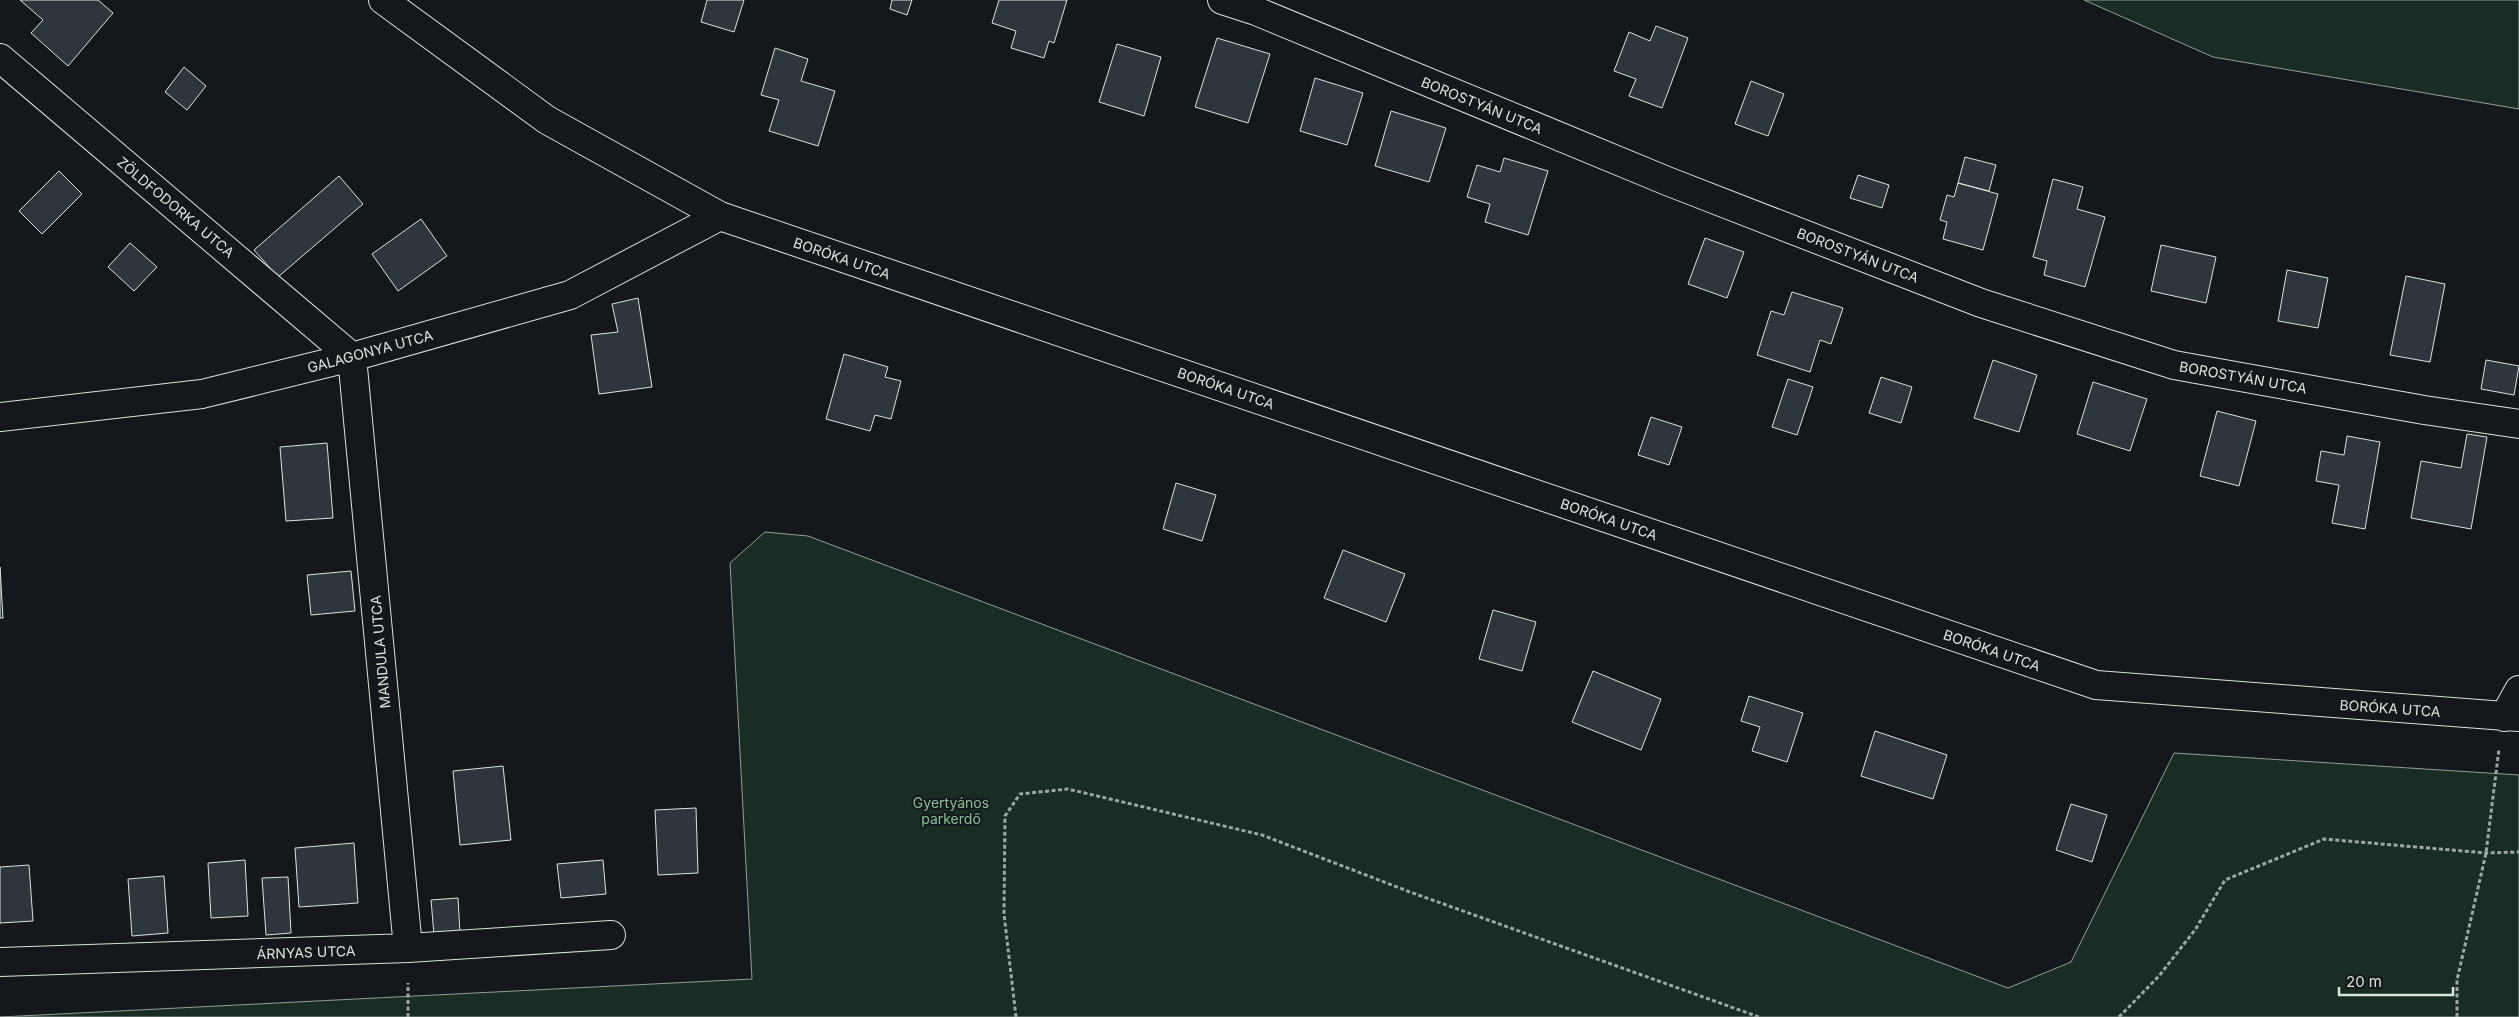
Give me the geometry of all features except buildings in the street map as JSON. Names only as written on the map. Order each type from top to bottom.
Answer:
[{"type":"street","name":"BORÓKA UTCA","points":[[383,0],[546,120],[720,216],[2096,685],[2511,717]]},
{"type":"street","name":"BOROSTYÁN UTCA","points":[[1222,0],[1256,11],[1666,181],[1981,303],[2174,365],[2424,410],[2519,424]]},
{"type":"street","name":"ZÖLDFODORKA UTCA","points":[[0,58],[352,357]]},
{"type":"street","name":"GALAGONYA UTCA","points":[[0,417],[202,394],[352,357],[570,295],[720,216]]},
{"type":"street","name":"MANDULA UTCA","points":[[352,357],[408,948]]},
{"type":"street","points":[[2511,717],[2519,690]]},
{"type":"street","name":"ÁRNYAS UTCA","points":[[0,962],[408,948],[611,935]]},
{"type":"path","points":[[2458,1017],[2457,980],[2486,853],[2511,717]]},
{"type":"path","points":[[1016,1017],[1004,914],[1006,816],[1020,794],[1068,789],[1262,835],[1410,892],[1759,1017]]},
{"type":"path","points":[[2119,1017],[2165,968],[2194,930],[2225,880],[2324,839],[2486,853],[2519,852]]},
{"type":"green space","points":[[2084,0],[2519,0],[2519,109],[2213,57]]},
{"type":"green space","name":"Gyertyános parkerdő","points":[[765,532],[808,536],[2008,988],[2071,962],[2174,753],[2519,775],[2519,1017],[0,1017],[752,979],[730,563]]}]
